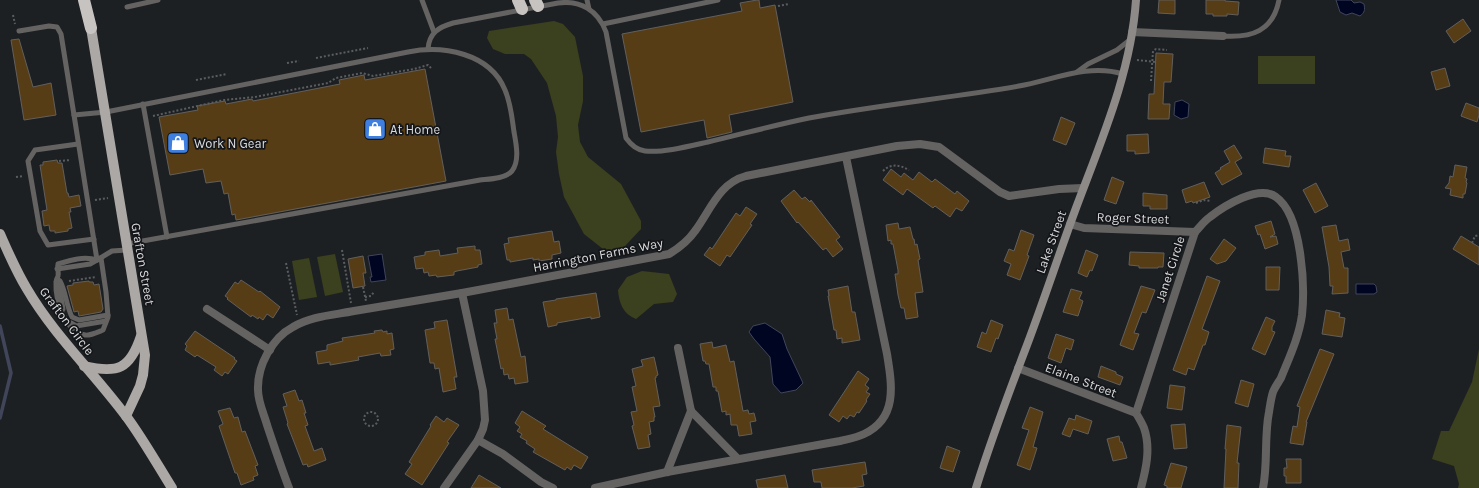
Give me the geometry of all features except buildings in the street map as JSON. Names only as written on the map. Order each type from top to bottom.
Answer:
[{"type":"highway","points":[[84,0],[91,28]]},
{"type":"highway","points":[[91,0],[91,28]]},
{"type":"main road","name":"Grafton Street","points":[[91,28],[145,355],[143,375],[140,386],[126,416]]},
{"type":"main road","name":"Grafton Circle","points":[[0,234],[10,258],[26,288],[37,304],[84,366],[126,416]]},
{"type":"main road","points":[[84,366],[104,370],[120,367],[127,363],[136,351],[142,332]]},
{"type":"main road","points":[[126,416],[155,459],[172,488]]},
{"type":"street","name":"Lake Street","points":[[976,488],[1113,107],[1132,36],[1136,0]]},
{"type":"street","points":[[1132,36],[1223,36]]},
{"type":"street","name":"Harrington Farms Way","points":[[287,487],[258,396],[258,385],[260,373],[270,350],[278,339],[287,330],[308,320],[669,254],[680,247],[690,237],[721,192],[736,179],[901,146],[920,144],[929,145],[943,150],[1000,192],[1009,196],[1059,189],[1083,188]]},
{"type":"street","points":[[595,488],[667,472],[831,443],[866,433],[876,426],[885,416],[888,408],[891,382],[887,354],[846,157]]},
{"type":"street","name":"Janet Circle","points":[[1136,414],[1195,232],[1209,218],[1239,199],[1267,193],[1276,196],[1284,204],[1292,219],[1296,232],[1304,282],[1302,316],[1297,337],[1273,392],[1266,429],[1263,488]]},
{"type":"street","name":"Roger Street","points":[[1070,224],[1084,228],[1195,232]]},
{"type":"street","points":[[444,488],[478,440],[485,420],[483,391],[462,293]]},
{"type":"street","points":[[207,309],[270,350]]},
{"type":"street","points":[[678,348],[691,411],[738,459]]},
{"type":"street","name":"Elaine Street","points":[[1018,368],[1136,414]]},
{"type":"street","points":[[667,472],[691,411]]},
{"type":"street","points":[[1136,414],[1144,428],[1147,451],[1146,469],[1141,488]]},
{"type":"street","points":[[478,440],[503,454],[541,482],[553,488]]},
{"type":"lane","points":[[127,7],[158,0]]},
{"type":"lane","points":[[422,0],[434,32]]},
{"type":"lane","points":[[587,0],[589,9]]},
{"type":"lane","points":[[603,24],[718,0]]},
{"type":"lane","points":[[1223,36],[1249,35],[1264,28],[1271,20],[1279,0]]},
{"type":"lane","points":[[428,49],[434,32],[453,23],[520,4],[569,1],[580,4],[589,9],[603,24],[608,37],[626,138],[634,147],[644,151],[688,146],[809,118],[1021,86],[1076,72],[1112,70],[1123,74]]},
{"type":"lane","points":[[19,31],[49,26],[57,27],[61,34],[94,239],[106,292],[108,315],[103,330],[86,335],[76,332],[69,324],[59,307],[56,284],[56,279],[58,276]]},
{"type":"lane","points":[[1076,72],[1088,64],[1117,50],[1132,36]]},
{"type":"lane","points":[[74,115],[106,112],[408,52],[428,49],[446,50],[468,56],[489,68],[499,79],[507,96],[515,140],[516,162],[511,172],[503,176],[167,237],[127,247],[112,252],[99,259],[88,258],[71,260],[58,264],[57,269],[63,306],[71,324],[76,326],[106,321]]},
{"type":"lane","points":[[143,104],[167,237]]},
{"type":"lane","points":[[78,144],[35,150],[28,161],[38,224],[40,231],[48,245],[94,239]]},
{"type":"lane","points":[[58,276],[63,286],[67,308],[72,317],[79,320],[108,315]]},
{"type":"path","points":[[778,6],[789,4]]},
{"type":"path","points":[[13,15],[15,24]]},
{"type":"path","points":[[316,58],[368,48]]},
{"type":"path","points":[[1151,81],[1153,51],[1156,49],[1168,50]]},
{"type":"path","points":[[1137,60],[1156,62]]},
{"type":"path","points":[[286,63],[299,61]]},
{"type":"path","points":[[158,115],[224,100],[255,97],[328,83],[336,78],[362,73],[373,76],[414,69],[422,65],[428,65],[431,68]]},
{"type":"path","points":[[196,80],[227,74]]},
{"type":"path","points":[[59,162],[71,160]]},
{"type":"path","points":[[883,171],[891,166],[898,165],[909,170]]},
{"type":"path","points":[[100,199],[109,198]]},
{"type":"path","points":[[1196,203],[1204,200],[1211,201]]},
{"type":"path","points":[[1472,243],[1475,236],[1479,235]]},
{"type":"path","points":[[342,250],[351,306]]},
{"type":"path","points":[[286,263],[296,315],[303,313]]},
{"type":"path","points":[[65,282],[97,277],[98,283]]},
{"type":"path","points":[[363,287],[366,304]]},
{"type":"path","points":[[365,297],[371,296],[374,292]]},
{"type":"path","points":[[361,422],[365,422],[370,426],[374,425],[378,420],[377,416],[374,413],[369,413],[366,415],[365,422]]},
{"type":"green space","points":[[554,21],[563,24],[575,37],[583,76],[583,101],[578,125],[580,142],[588,157],[621,184],[641,221],[641,229],[625,246],[613,250],[603,249],[584,234],[564,197],[556,152],[558,137],[556,116],[547,83],[531,59],[524,54],[505,54],[493,49],[487,38],[489,31]]},
{"type":"green space","points":[[1258,56],[1315,56],[1315,84],[1258,84]]},
{"type":"green space","points":[[335,254],[343,292],[325,296],[317,257]]},
{"type":"green space","points":[[309,258],[317,297],[299,300],[292,261]]},
{"type":"green space","points":[[642,271],[669,274],[677,294],[673,302],[654,304],[636,319],[622,308],[618,290],[627,277]]},
{"type":"green space","points":[[1479,349],[1479,488],[1458,488],[1459,484],[1454,466],[1432,459],[1441,431],[1449,431],[1472,382]]},
{"type":"water","points":[[1336,0],[1351,0],[1354,3],[1360,2],[1364,4],[1364,11],[1360,16],[1352,13],[1346,15],[1340,12]]},
{"type":"water","points":[[1182,100],[1189,104],[1188,117],[1181,119],[1174,115],[1175,102]]},
{"type":"water","points":[[382,254],[386,280],[371,282],[370,277],[372,277],[368,256]]},
{"type":"water","points":[[1356,284],[1374,284],[1377,292],[1374,294],[1356,294]]},
{"type":"water","points":[[765,323],[782,334],[787,349],[803,383],[796,390],[781,393],[773,384],[770,357],[749,332],[753,326]]},
{"type":"waterway","points":[[0,326],[11,373],[0,418]]},
{"type":"place","name":"At Home","points":[[375,129]]},
{"type":"place","name":"Work N Gear","points":[[178,143]]}]
